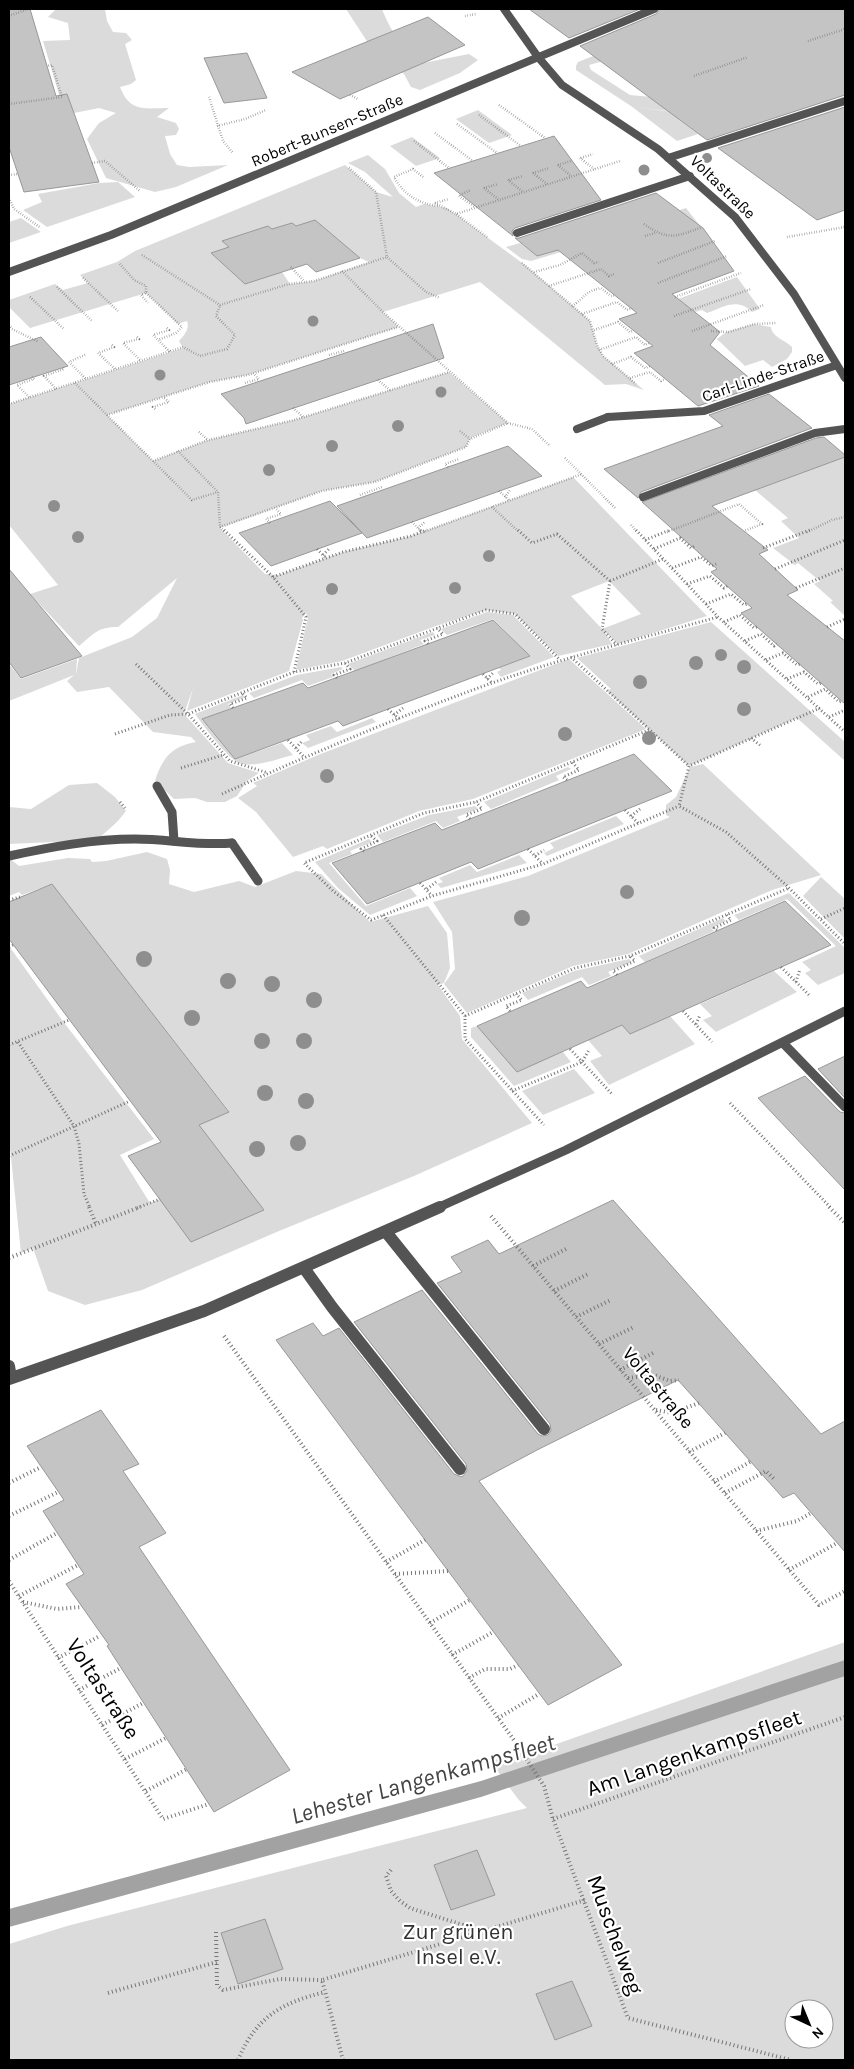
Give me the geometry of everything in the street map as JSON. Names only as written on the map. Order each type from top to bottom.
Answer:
[{"type":"street","name":"Voltastraße","points":[[504,9],[538,57],[562,85],[658,149],[735,217],[794,294],[845,378]]},
{"type":"street","name":"Robert-Bunsen-Straße","points":[[9,272],[73,250],[654,9]]},
{"type":"street","points":[[668,158],[845,101]]},
{"type":"street","points":[[517,233],[690,176]]},
{"type":"street","name":"Carl-Linde-Straße","points":[[577,428],[608,418],[704,411],[837,365]]},
{"type":"street","points":[[643,497],[815,433],[845,429]]},
{"type":"street","points":[[157,786],[168,801],[175,816],[174,841]]},
{"type":"street","points":[[9,856],[50,848],[126,839],[210,845],[232,843],[258,881]]},
{"type":"street","points":[[9,1366],[10,1378],[204,1311],[386,1232],[566,1150],[845,1011]]},
{"type":"street","points":[[783,1043],[845,1107]]},
{"type":"street","points":[[386,1232],[544,1429]]},
{"type":"street","points":[[304,1268],[332,1307],[460,1469]]},
{"type":"path","points":[[9,16],[28,9]]},
{"type":"path","points":[[808,41],[845,30]]},
{"type":"path","points":[[694,76],[748,57]]},
{"type":"path","points":[[9,104],[62,97],[52,65],[47,66]]},
{"type":"path","points":[[209,97],[215,108],[217,126],[227,148],[258,174]]},
{"type":"path","points":[[494,102],[545,138]]},
{"type":"path","points":[[217,126],[238,121],[266,110]]},
{"type":"path","points":[[475,111],[521,146]]},
{"type":"path","points":[[453,120],[497,153]]},
{"type":"path","points":[[430,130],[473,161]]},
{"type":"path","points":[[410,138],[449,168]]},
{"type":"path","points":[[319,149],[345,165],[376,192],[387,257],[426,292],[440,298]]},
{"type":"path","points":[[456,214],[658,149]]},
{"type":"path","points":[[591,152],[593,154],[580,158],[595,169]]},
{"type":"path","points":[[569,159],[571,161],[558,165],[572,177]]},
{"type":"path","points":[[92,163],[105,161],[165,212]]},
{"type":"path","points":[[546,166],[549,168],[533,173],[547,184]]},
{"type":"path","points":[[422,177],[413,169],[394,177],[403,189],[420,202],[440,206]]},
{"type":"path","points":[[9,175],[18,174]]},
{"type":"path","points":[[521,174],[523,176],[508,180],[524,192]]},
{"type":"path","points":[[496,182],[498,184],[484,188],[499,200]]},
{"type":"path","points":[[471,190],[459,196],[475,208]]},
{"type":"path","points":[[9,198],[14,209],[73,250]]},
{"type":"path","points":[[447,198],[435,203],[456,214],[492,241]]},
{"type":"path","points":[[644,224],[655,233],[668,238],[702,227]]},
{"type":"path","points":[[754,243],[845,227]]},
{"type":"path","points":[[645,236],[655,233]]},
{"type":"path","points":[[111,234],[220,305],[290,284],[342,272],[387,257]]},
{"type":"path","points":[[658,263],[713,242]]},
{"type":"path","points":[[533,273],[560,265],[582,253],[594,263],[599,262]]},
{"type":"path","points":[[658,283],[724,257]]},
{"type":"path","points":[[518,260],[590,321],[599,350],[611,364],[674,414]]},
{"type":"path","points":[[117,262],[126,269],[134,280],[146,286],[146,293],[182,327],[176,333],[158,340]]},
{"type":"path","points":[[291,267],[305,282]]},
{"type":"path","points":[[549,286],[601,269],[609,276],[614,274]]},
{"type":"path","points":[[342,272],[449,372],[508,422],[532,429],[553,448]]},
{"type":"path","points":[[675,297],[736,274]]},
{"type":"path","points":[[80,275],[119,312]]},
{"type":"path","points":[[55,284],[92,321]]},
{"type":"path","points":[[572,306],[580,301],[584,294],[598,288],[612,296],[616,295]]},
{"type":"path","points":[[674,316],[747,290]]},
{"type":"path","points":[[146,293],[141,296],[148,302]]},
{"type":"path","points":[[27,294],[64,330]]},
{"type":"path","points":[[582,314],[617,302],[627,310],[632,308]]},
{"type":"path","points":[[9,404],[183,347],[200,356],[227,349],[235,335],[216,316],[220,305]]},
{"type":"path","points":[[692,331],[758,307]]},
{"type":"path","points":[[594,330],[618,322],[630,332],[634,331]]},
{"type":"path","points":[[711,331],[734,331],[756,324],[770,325]]},
{"type":"path","points":[[9,325],[12,329],[39,342]]},
{"type":"path","points":[[106,415],[210,382],[254,374],[399,326]]},
{"type":"path","points":[[166,328],[168,330],[153,335],[170,352]]},
{"type":"path","points":[[137,337],[139,339],[124,343],[141,361]]},
{"type":"path","points":[[599,350],[636,337],[645,345],[649,343]]},
{"type":"path","points":[[112,345],[114,347],[98,353],[116,369]]},
{"type":"path","points":[[332,358],[329,355],[344,351],[339,346]]},
{"type":"path","points":[[85,355],[69,362],[86,379]]},
{"type":"path","points":[[611,364],[631,357],[645,368],[650,366]]},
{"type":"path","points":[[56,389],[44,376],[64,369],[62,368]]},
{"type":"path","points":[[152,461],[208,440],[303,417],[449,372]]},
{"type":"path","points":[[629,378],[650,372],[660,380],[665,379]]},
{"type":"path","points":[[247,386],[244,383],[259,379],[254,374]]},
{"type":"path","points":[[29,397],[17,385],[34,379],[32,377]]},
{"type":"path","points":[[378,380],[390,390]]},
{"type":"path","points":[[75,383],[192,500],[218,492]]},
{"type":"path","points":[[155,409],[153,407],[169,402],[163,397]]},
{"type":"path","points":[[293,408],[303,417]]},
{"type":"path","points":[[220,528],[322,491],[375,482],[466,447],[470,438],[508,422]]},
{"type":"path","points":[[460,431],[470,438]]},
{"type":"path","points":[[199,432],[208,440]]},
{"type":"path","points":[[178,451],[218,492],[220,528],[273,577],[306,617],[294,672]]},
{"type":"path","points":[[448,467],[445,464],[459,459],[451,453]]},
{"type":"path","points":[[560,454],[616,509]]},
{"type":"path","points":[[273,577],[324,556],[422,532],[582,474]]},
{"type":"path","points":[[363,497],[360,495],[382,487],[375,482]]},
{"type":"path","points":[[505,497],[510,490]]},
{"type":"path","points":[[499,491],[510,500]]},
{"type":"path","points":[[644,540],[739,504],[762,524],[744,531]]},
{"type":"path","points":[[492,507],[532,543],[557,534],[610,580]]},
{"type":"path","points":[[270,523],[266,520],[281,514],[275,508]]},
{"type":"path","points":[[763,548],[819,527],[832,520],[845,517]]},
{"type":"path","points":[[627,521],[718,617],[845,732]]},
{"type":"path","points":[[412,522],[422,532]]},
{"type":"path","points":[[418,528],[425,522]]},
{"type":"path","points":[[654,549],[680,538],[691,548],[695,546]]},
{"type":"path","points":[[774,570],[845,540]]},
{"type":"path","points":[[324,556],[330,548]]},
{"type":"path","points":[[317,550],[324,556]]},
{"type":"path","points":[[672,568],[701,556],[712,566],[716,564]]},
{"type":"path","points":[[610,580],[663,559]]},
{"type":"path","points":[[796,588],[845,568]]},
{"type":"path","points":[[687,584],[710,576],[724,588],[727,586]]},
{"type":"path","points":[[610,580],[602,629],[616,645]]},
{"type":"path","points":[[706,604],[731,594],[744,605],[747,604]]},
{"type":"path","points":[[115,734],[170,715],[188,714],[294,672],[345,663],[486,610],[515,614],[560,660]]},
{"type":"path","points":[[724,622],[740,615],[754,628],[757,627]]},
{"type":"path","points":[[222,794],[304,757],[492,683],[560,660],[718,617]]},
{"type":"path","points":[[827,627],[845,619]]},
{"type":"path","points":[[428,644],[425,641],[443,634],[437,628]]},
{"type":"path","points":[[745,641],[760,634],[774,646],[777,644]]},
{"type":"path","points":[[766,660],[784,653],[797,665],[800,664]]},
{"type":"path","points":[[571,657],[689,766]]},
{"type":"path","points":[[337,678],[334,675],[350,669],[345,663]]},
{"type":"path","points":[[136,664],[188,714],[230,761],[268,773]]},
{"type":"path","points":[[487,678],[494,672]]},
{"type":"path","points":[[787,679],[804,672],[818,684],[821,683]]},
{"type":"path","points":[[483,674],[492,683]]},
{"type":"path","points":[[808,697],[825,689],[839,702],[842,701]]},
{"type":"path","points":[[233,708],[230,704],[247,698],[242,693]]},
{"type":"path","points":[[394,715],[403,708]]},
{"type":"path","points":[[689,766],[820,708]]},
{"type":"path","points":[[388,710],[399,719]]},
{"type":"path","points":[[829,717],[845,710]]},
{"type":"path","points":[[650,730],[476,802],[424,813],[304,863],[333,891],[371,920],[432,896],[542,864],[680,806]]},
{"type":"path","points":[[751,738],[760,746]]},
{"type":"path","points":[[288,740],[304,757]]},
{"type":"path","points":[[296,748],[302,741]]},
{"type":"path","points":[[176,769],[223,755]]},
{"type":"path","points":[[567,780],[563,776],[579,770],[572,762]]},
{"type":"path","points":[[680,806],[689,766]]},
{"type":"path","points":[[470,819],[466,815],[482,808],[476,802]]},
{"type":"path","points":[[680,806],[726,832],[789,888],[845,944]]},
{"type":"path","points":[[631,816],[640,809]]},
{"type":"path","points":[[625,810],[639,824]]},
{"type":"path","points":[[364,851],[361,849],[377,841],[370,835]]},
{"type":"path","points":[[528,849],[542,864]]},
{"type":"path","points":[[535,856],[544,850]]},
{"type":"path","points":[[426,889],[436,882]]},
{"type":"path","points":[[420,883],[432,896]]},
{"type":"path","points":[[465,1016],[575,968],[630,956],[789,888]]},
{"type":"path","points":[[9,900],[20,897]]},
{"type":"path","points":[[820,919],[845,908]]},
{"type":"path","points":[[717,930],[714,928],[732,920],[726,914]]},
{"type":"path","points":[[383,915],[465,1016],[465,1039],[566,1150]]},
{"type":"path","points":[[617,975],[613,971],[635,961],[630,956]]},
{"type":"path","points":[[781,967],[786,972]]},
{"type":"path","points":[[796,982],[800,969]]},
{"type":"path","points":[[510,1011],[506,1006],[522,1000],[516,994]]},
{"type":"path","points":[[683,1010],[687,1016]]},
{"type":"path","points":[[696,1024],[700,1015]]},
{"type":"path","points":[[9,1045],[70,1020]]},
{"type":"path","points":[[18,1042],[74,1126],[84,1194],[96,1224]]},
{"type":"path","points":[[570,1049],[633,1117]]},
{"type":"path","points":[[512,1091],[582,1062],[589,1050]]},
{"type":"path","points":[[708,1080],[845,1223]]},
{"type":"path","points":[[9,1156],[130,1101]]},
{"type":"path","name":"Voltastraße","points":[[472,1193],[819,1605],[845,1591]]},
{"type":"path","points":[[9,1258],[160,1199]]},
{"type":"path","points":[[533,1266],[566,1249]]},
{"type":"path","points":[[554,1291],[588,1274]]},
{"type":"path","points":[[576,1317],[611,1300]]},
{"type":"path","points":[[204,1311],[498,1718],[539,1694]]},
{"type":"path","points":[[599,1344],[634,1327]]},
{"type":"path","points":[[620,1370],[655,1352]]},
{"type":"path","points":[[627,1378],[656,1375],[667,1382],[679,1380]]},
{"type":"path","points":[[653,1408],[663,1414],[677,1412],[699,1403]]},
{"type":"path","points":[[689,1452],[725,1433]]},
{"type":"path","points":[[714,1482],[750,1462]]},
{"type":"path","points":[[9,1483],[41,1466]]},
{"type":"path","points":[[724,1493],[766,1471],[775,1480]]},
{"type":"path","points":[[9,1516],[58,1492]]},
{"type":"path","points":[[756,1531],[797,1521],[811,1513]]},
{"type":"path","points":[[9,1560],[57,1534]]},
{"type":"path","points":[[386,1562],[425,1540]]},
{"type":"path","points":[[789,1570],[837,1543]]},
{"type":"path","points":[[19,1596],[78,1565]]},
{"type":"path","points":[[394,1574],[448,1571]]},
{"type":"path","name":"Voltastraße","points":[[9,1581],[163,1819],[209,1804]]},
{"type":"path","points":[[430,1623],[470,1600]]},
{"type":"path","points":[[22,1602],[32,1601],[44,1607],[58,1609],[71,1610],[81,1607]]},
{"type":"path","points":[[452,1655],[493,1632]]},
{"type":"path","points":[[58,1658],[100,1636]]},
{"type":"path","points":[[469,1678],[486,1670],[510,1669],[518,1665]]},
{"type":"path","points":[[79,1690],[121,1668]]},
{"type":"path","points":[[102,1725],[143,1703]]},
{"type":"path","name":"Am Langenkampsfleet","points":[[553,1819],[845,1717]]},
{"type":"path","name":"Muschelweg","points":[[498,1718],[544,1786],[553,1819],[628,2018],[791,2060]]},
{"type":"path","points":[[125,1759],[166,1738]]},
{"type":"path","points":[[146,1791],[187,1769]]},
{"type":"path","points":[[391,1870],[386,1876],[389,1890],[404,1904],[430,1916],[456,1922],[468,1928],[474,1934]]},
{"type":"path","points":[[216,1932],[217,1985],[223,1990],[242,1988],[275,1980],[314,1982],[585,1900]]},
{"type":"path","points":[[108,1993],[217,1962]]},
{"type":"path","points":[[322,1980],[343,2060]]},
{"type":"path","points":[[238,2060],[253,2034],[268,2016],[286,2003],[326,1992]]},
{"type":"green space","points":[[56,9],[105,9],[107,21],[113,32],[126,33],[132,40],[125,44],[136,80],[131,84],[120,87],[128,101],[134,105],[146,108],[169,108],[157,117],[176,123],[179,129],[176,135],[165,136],[170,154],[177,165],[189,167],[228,165],[176,187],[155,192],[106,178],[87,139],[99,123],[116,113],[99,108],[9,126],[9,113],[61,101],[43,41],[70,40],[68,23],[48,17]]},
{"type":"green space","points":[[346,9],[382,9],[398,39],[423,63],[469,54],[478,60],[460,73],[420,90],[411,87],[404,74],[372,49]]},
{"type":"green space","points":[[626,43],[611,59],[589,65],[591,70],[630,95],[652,97],[678,112],[633,107],[682,113],[678,119],[698,134],[677,141],[631,106],[576,70],[578,62]]},
{"type":"green space","points":[[478,110],[512,135],[489,143],[456,119]]},
{"type":"green space","points":[[412,137],[440,158],[416,166],[390,146]]},
{"type":"green space","points":[[368,155],[385,169],[399,193],[416,207],[424,204],[447,208],[525,265],[590,321],[597,345],[603,356],[644,390],[626,384],[605,385],[480,282],[383,312],[399,327],[248,375],[210,382],[107,415],[153,461],[208,440],[294,420],[449,372],[508,423],[470,438],[466,447],[375,482],[322,491],[220,528],[265,574],[279,575],[343,552],[411,536],[573,477],[707,616],[618,644],[604,631],[612,644],[558,656],[515,614],[486,610],[436,626],[342,661],[296,670],[308,617],[306,613],[302,618],[289,671],[187,711],[193,688],[184,714],[228,763],[259,773],[247,781],[237,796],[225,802],[207,802],[195,798],[174,799],[155,781],[158,773],[169,754],[180,747],[196,742],[191,737],[153,732],[109,687],[77,692],[67,681],[74,675],[9,701],[9,664],[21,679],[77,659],[76,675],[79,658],[132,637],[157,618],[177,578],[118,627],[100,630],[79,646],[30,594],[58,585],[9,525],[9,404],[183,348],[179,341],[185,335],[188,324],[187,321],[178,324],[146,293],[30,328],[9,307],[9,300],[55,284],[63,290],[88,283],[80,275],[117,262],[135,251],[345,165],[376,192],[393,197],[365,172],[348,163]],"holes":[[[315,220],[360,258],[369,262],[314,281],[290,284],[282,272],[245,284],[211,253],[229,247],[222,241],[268,226],[272,229],[292,223],[296,226]],[[609,581],[641,614],[602,629],[571,596]]]},
{"type":"green space","points":[[118,182],[135,197],[47,227],[23,210],[42,202],[38,194],[99,183]]},
{"type":"green space","points":[[686,208],[715,245],[571,249],[531,261],[522,259],[506,247],[520,243],[537,256]]},
{"type":"green space","points":[[21,218],[41,232],[9,243],[9,222]]},
{"type":"green space","points":[[737,277],[760,309],[752,312],[747,307],[736,304],[707,313],[702,310],[695,312],[678,299]]},
{"type":"green space","points":[[754,324],[771,327],[776,336],[792,347],[792,352],[787,359],[772,367],[763,360],[745,366],[717,339],[726,332]]},
{"type":"green space","points":[[845,457],[845,616],[830,602],[833,601],[814,584],[820,581],[798,563],[795,565],[773,548],[799,538],[781,521],[788,518],[755,490]]},
{"type":"green space","points":[[487,612],[513,615],[554,657],[501,677],[497,672],[501,670],[499,668],[530,656],[493,619],[447,635],[441,629]]},
{"type":"green space","points":[[711,622],[845,742],[845,761],[797,718],[689,766],[607,691],[611,689],[577,658]]},
{"type":"green space","points":[[433,632],[435,635],[420,640],[424,644],[355,671],[348,664]]},
{"type":"green space","points":[[569,659],[646,729],[473,799],[419,811],[327,849],[323,846],[293,857],[256,812],[238,798],[257,786],[253,783],[318,755]]},
{"type":"green space","points":[[341,667],[343,669],[331,674],[333,677],[308,686],[302,680],[254,698],[249,693],[297,675]]},
{"type":"green space","points":[[243,695],[245,697],[228,704],[231,708],[202,720],[235,759],[282,743],[293,755],[259,764],[239,763],[222,749],[195,714]]},
{"type":"green space","points":[[372,718],[376,722],[308,748],[302,743],[310,740],[306,735],[331,726],[337,732]]},
{"type":"green space","points":[[703,764],[821,875],[772,890],[628,954],[573,966],[467,1013],[444,984],[455,969],[452,932],[433,902],[528,876],[670,817],[666,815],[666,805],[676,797],[690,767]]},
{"type":"green space","points":[[568,767],[571,769],[556,776],[559,780],[491,809],[484,802]]},
{"type":"green space","points":[[97,783],[115,797],[126,811],[97,840],[9,844],[9,807],[31,809],[69,785]]},
{"type":"green space","points":[[475,806],[478,809],[457,817],[460,821],[443,828],[436,821],[383,842],[377,835],[429,815]]},
{"type":"green space","points":[[616,816],[624,824],[547,856],[544,853],[554,848],[550,843]]},
{"type":"green space","points":[[369,839],[372,842],[350,851],[352,854],[329,863],[366,906],[410,888],[417,896],[370,915],[338,888],[315,862]]},
{"type":"green space","points":[[147,852],[167,859],[170,870],[169,884],[194,892],[239,881],[255,887],[296,871],[321,874],[370,922],[428,906],[447,933],[450,968],[444,983],[438,985],[460,1016],[462,1039],[532,1123],[414,1176],[142,1290],[85,1305],[48,1291],[33,1248],[21,1253],[9,1138],[9,946],[62,1020],[154,1139],[120,1155],[150,1203],[160,1199],[199,1125],[229,1111],[52,884],[22,895],[19,892],[9,896],[9,858],[19,866],[68,858],[90,859],[92,862],[106,861]]},
{"type":"green space","points":[[519,855],[527,863],[441,888],[437,884],[443,882],[439,878],[470,865],[477,872]]},
{"type":"green space","points":[[821,877],[845,899],[845,939],[803,896]]},
{"type":"green space","points":[[789,893],[845,948],[845,973],[818,985],[805,973],[811,970],[802,962],[836,946],[787,899],[739,920],[734,915]]},
{"type":"green space","points":[[723,918],[726,921],[711,928],[714,931],[645,962],[639,956]]},
{"type":"green space","points":[[629,959],[632,962],[608,972],[611,976],[589,985],[582,977],[528,1000],[522,993],[574,971]]},
{"type":"green space","points":[[774,971],[797,992],[716,1032],[703,1020],[712,1016],[700,1004]]},
{"type":"green space","points":[[670,1016],[695,1044],[609,1085],[590,1061],[602,1056],[588,1040],[622,1025],[630,1034]]},
{"type":"green space","points":[[477,1026],[517,1071],[563,1052],[571,1062],[514,1086],[471,1037],[471,1028]]},
{"type":"green space","points":[[574,1069],[595,1093],[543,1115],[522,1091]]},
{"type":"green space","name":"Zur grünen Insel e.V.","points":[[845,1642],[845,2060],[9,2060],[9,1944],[67,1926],[527,1808],[518,1799],[490,1761],[548,1747]]},
{"type":"building","points":[[9,9],[30,9],[56,96],[67,94],[99,182],[24,192],[9,147]]},
{"type":"building","points":[[529,9],[640,9],[569,38]]},
{"type":"building","points":[[660,9],[845,9],[845,95],[707,140],[580,46],[656,14]]},
{"type":"building","points":[[428,17],[465,45],[340,99],[292,72]]},
{"type":"building","points":[[247,53],[267,98],[224,103],[204,58]]},
{"type":"building","points":[[845,107],[845,210],[817,220],[718,148]]},
{"type":"building","points":[[554,136],[601,200],[515,228],[512,231],[513,236],[434,173]]},
{"type":"building","points":[[656,193],[703,228],[734,271],[672,294],[720,332],[710,345],[759,386],[698,406],[634,353],[653,346],[619,319],[637,313],[558,250],[537,256],[515,238]]},
{"type":"building","points":[[315,220],[360,258],[316,272],[307,264],[245,284],[211,253],[229,247],[222,241],[268,226],[272,229],[292,223],[296,226]]},
{"type":"building","points":[[433,324],[444,358],[246,424],[244,418],[221,394]]},
{"type":"building","points":[[41,337],[68,366],[9,385],[9,347]]},
{"type":"building","points":[[769,394],[812,428],[641,492],[638,498],[604,469],[723,426],[709,415]]},
{"type":"building","points":[[824,437],[845,457],[712,506],[768,550],[759,554],[798,590],[787,595],[845,641],[845,704],[741,613],[752,608],[711,572],[717,569],[642,502],[816,438]]},
{"type":"building","points":[[508,446],[542,476],[367,538],[337,506]]},
{"type":"building","points":[[330,501],[362,533],[271,566],[239,533]]},
{"type":"building","points":[[9,569],[82,656],[21,678],[9,662]]},
{"type":"building","points":[[493,620],[530,656],[343,726],[338,721],[235,759],[202,719],[303,683],[308,688]]},
{"type":"building","points":[[634,754],[672,791],[478,869],[471,862],[367,904],[332,863],[435,823],[442,830]]},
{"type":"building","points":[[52,884],[229,1112],[199,1125],[264,1210],[191,1242],[128,1156],[161,1142],[9,939],[9,902]]},
{"type":"building","points":[[785,901],[831,945],[630,1034],[622,1025],[517,1072],[477,1026],[581,981],[587,988]]},
{"type":"building","points":[[845,1056],[845,1098],[818,1069]]},
{"type":"building","points":[[805,1076],[840,1112],[845,1113],[845,1190],[758,1098]]},
{"type":"building","points":[[613,1200],[821,1434],[845,1421],[845,1552],[794,1493],[783,1498],[678,1380],[537,1450],[479,1481],[622,1665],[548,1705],[276,1340],[313,1323],[323,1336],[339,1328],[454,1474],[462,1477],[467,1471],[466,1464],[354,1322],[422,1290],[538,1434],[542,1436],[548,1435],[551,1431],[550,1424],[437,1283],[462,1272],[451,1257],[488,1240],[499,1254]]},
{"type":"building","points":[[101,1410],[139,1464],[123,1471],[166,1533],[139,1547],[290,1770],[214,1812],[107,1646],[109,1645],[66,1584],[84,1574],[43,1511],[64,1500],[27,1446]]},
{"type":"building","points":[[477,1850],[495,1895],[451,1910],[434,1865]]},
{"type":"building","points":[[265,1919],[283,1969],[238,1984],[221,1933]]},
{"type":"building","points":[[572,1981],[592,2026],[555,2040],[536,1994]]},
{"type":"waterway","name":"Lehester Langenkampsfleet","points":[[9,1918],[481,1789],[845,1668]]}]
